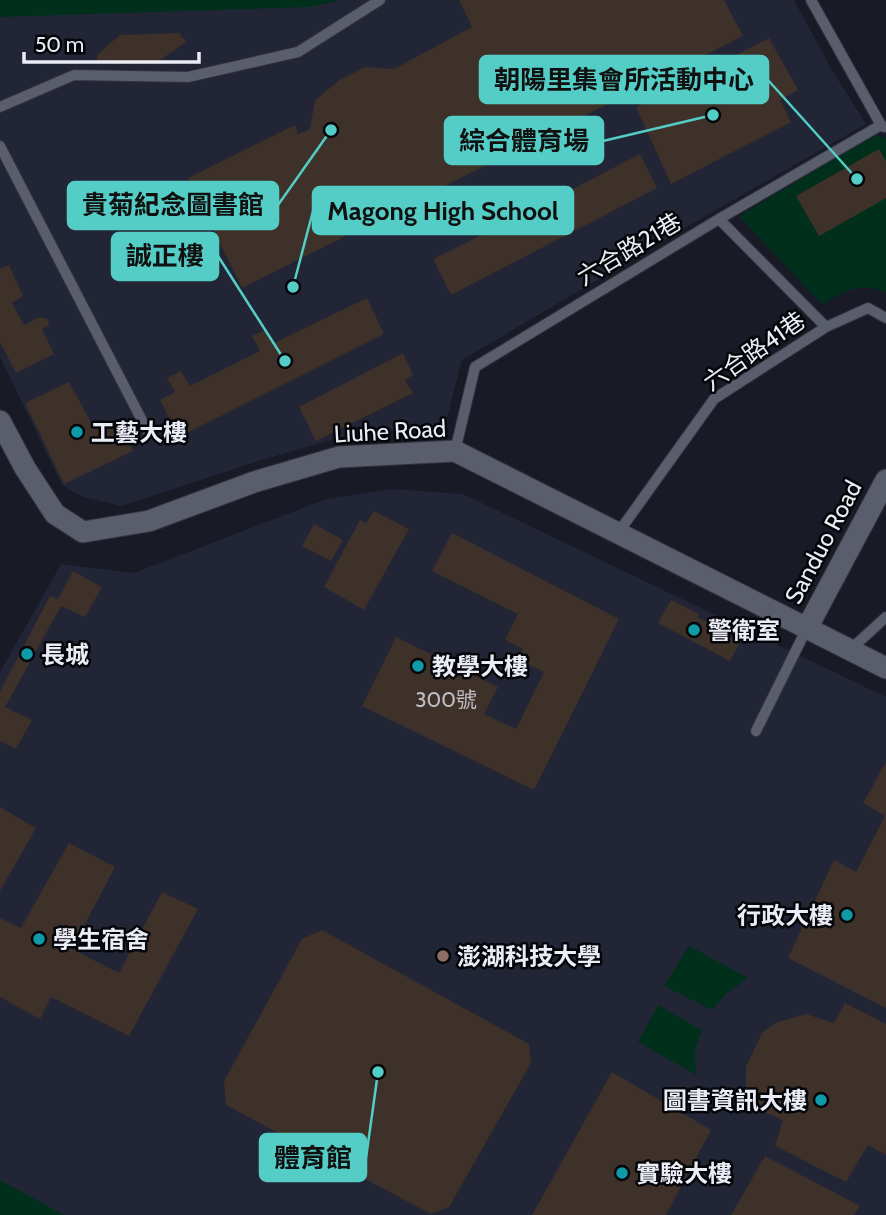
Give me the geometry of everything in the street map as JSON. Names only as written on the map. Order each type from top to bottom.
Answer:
[{"type":"street","name":"Liuhe Road","points":[[0,421],[25,468],[55,514],[83,532],[149,521],[254,482],[339,457],[454,451],[886,668]]},
{"type":"street","name":"Sanduo Road","points":[[807,628],[886,480]]},
{"type":"lane","points":[[0,107],[74,75],[188,77],[299,52],[380,0]]},
{"type":"lane","points":[[811,0],[883,127]]},
{"type":"lane","name":"六合路21巷","points":[[454,451],[475,367],[719,219],[883,127]]},
{"type":"lane","points":[[0,146],[149,434]]},
{"type":"lane","points":[[719,219],[826,327]]},
{"type":"lane","name":"六合路41巷","points":[[618,533],[714,399],[826,327],[868,308],[886,318]]},
{"type":"lane","points":[[850,649],[886,617]]},
{"type":"lane","points":[[756,732],[807,628]]},
{"type":"shaded area","points":[[0,0],[794,0],[832,70],[866,124],[462,360],[444,430],[363,431],[258,461],[122,506],[83,497],[62,485],[0,357]]},
{"type":"shaded area","name":"澎湖科技大學","points":[[392,489],[463,494],[886,697],[886,1215],[0,1215],[0,672],[61,564],[134,573],[326,499]]},
{"type":"green space","points":[[0,0],[341,0],[311,7],[0,17]]},
{"type":"green space","points":[[877,134],[886,139],[886,293],[869,288],[853,289],[822,304],[739,216]]},
{"type":"green space","points":[[689,946],[748,978],[726,994],[712,1010],[664,986]]},
{"type":"green space","points":[[658,1005],[702,1030],[695,1050],[696,1075],[638,1042]]},
{"type":"green space","points":[[0,1180],[64,1215],[0,1215]]},
{"type":"building","points":[[459,0],[724,0],[743,36],[242,288],[188,178],[295,125],[298,134],[310,129],[315,100],[340,80],[365,67],[394,69],[472,27]]},
{"type":"building","points":[[179,33],[186,42],[154,64],[96,63],[98,54],[120,35]]},
{"type":"building","points":[[769,38],[798,90],[780,100],[791,122],[671,184],[636,107]]},
{"type":"building","points":[[879,149],[886,161],[886,198],[819,236],[796,196]]},
{"type":"building","points":[[640,154],[657,188],[451,295],[433,259],[528,212],[521,199],[534,193],[540,206]]},
{"type":"building","points":[[9,265],[23,296],[12,303],[24,325],[40,317],[48,319],[49,325],[42,329],[54,354],[16,373],[0,342],[0,269]]},
{"type":"building","points":[[367,298],[384,334],[179,437],[160,400],[175,392],[167,378],[181,371],[190,386],[260,351],[252,336],[266,330],[274,343]]},
{"type":"building","points":[[403,353],[413,375],[405,380],[413,393],[316,441],[299,407]]},
{"type":"building","name":"工藝大樓","points":[[69,382],[93,426],[107,419],[116,433],[123,430],[133,451],[64,484],[25,403]]},
{"type":"building","points":[[374,511],[409,529],[364,610],[324,587],[360,520],[366,523]]},
{"type":"building","points":[[314,524],[343,540],[331,561],[302,546]]},
{"type":"building","name":"教學大樓","points":[[452,533],[619,619],[534,790],[362,706],[396,637],[498,687],[484,714],[516,729],[544,672],[517,659],[523,649],[505,640],[518,614],[432,571]]},
{"type":"building","name":"長城","points":[[73,571],[102,587],[85,617],[61,606],[5,707],[32,720],[16,749],[0,741],[0,691],[50,596],[58,599]]},
{"type":"building","name":"警衛室","points":[[671,600],[699,614],[697,617],[719,628],[717,631],[740,642],[730,661],[658,623]]},
{"type":"building","name":"行政大樓","points":[[886,762],[886,1008],[788,958],[834,860],[856,872],[885,816],[863,803]]},
{"type":"building","name":"學生宿舍","points":[[0,807],[36,828],[0,891]]},
{"type":"building","name":"學生宿舍","points":[[69,843],[115,867],[72,949],[119,973],[162,892],[198,909],[129,1036],[51,997],[40,1019],[0,997],[0,918],[21,928]]},
{"type":"building","points":[[322,930],[529,1044],[531,1063],[449,1207],[431,1214],[226,1105],[224,1081],[302,939]]},
{"type":"building","name":"圖書資訊大樓","points":[[845,1003],[886,1024],[886,1155],[868,1145],[846,1182],[775,1146],[783,1120],[766,1113],[746,1088],[746,1067],[762,1033],[775,1023],[806,1014],[834,1023]]},
{"type":"building","name":"實驗大樓","points":[[612,1072],[711,1130],[666,1215],[532,1215]]},
{"type":"building","name":"實驗大樓","points":[[765,1156],[860,1206],[854,1215],[731,1215]]},
{"type":"place","name":"綜合體育場","points":[[713,115]]},
{"type":"place","name":"貴菊紀念圖書館","points":[[331,130]]},
{"type":"place","name":"朝陽里集會所活動中心","points":[[857,179]]},
{"type":"place","name":"Magong High School","points":[[293,287]]},
{"type":"place","name":"誠正樓","points":[[285,361]]},
{"type":"place","name":"工藝大樓","points":[[77,432]]},
{"type":"place","name":"警衛室","points":[[694,630]]},
{"type":"place","name":"長城","points":[[27,654]]},
{"type":"place","name":"教學大樓","points":[[418,666]]},
{"type":"place","name":"行政大樓","points":[[847,915]]},
{"type":"place","name":"學生宿舍","points":[[39,939]]},
{"type":"place","name":"澎湖科技大學","points":[[443,956]]},
{"type":"place","name":"體育館","points":[[378,1072]]},
{"type":"place","name":"圖書資訊大樓","points":[[821,1100]]},
{"type":"place","name":"實驗大樓","points":[[622,1173]]}]
